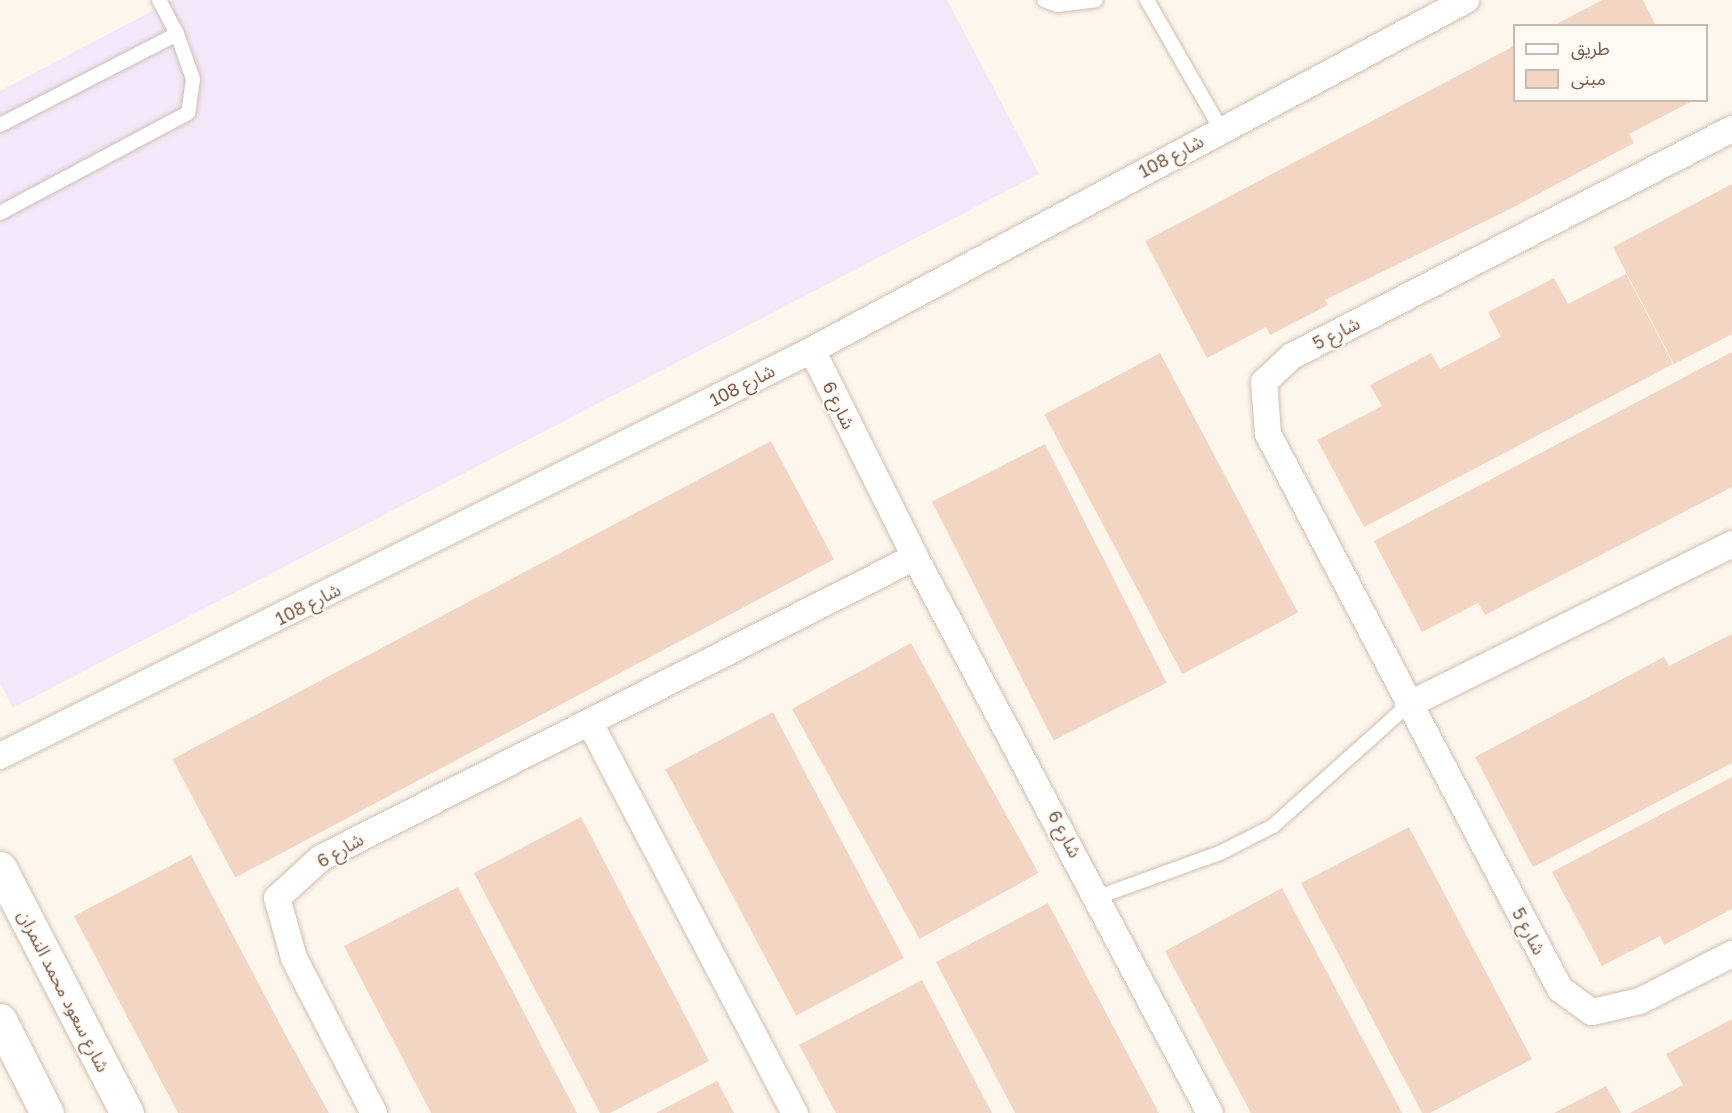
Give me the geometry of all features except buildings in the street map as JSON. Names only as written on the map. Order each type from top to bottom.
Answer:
[{"type":"street","name":"شارع 108","points":[[3,759],[812,350],[1221,129],[1466,0]]},
{"type":"street","name":"شارع 5","points":[[1732,129],[1292,356],[1264,382],[1268,434],[1408,705],[1560,989],[1592,1012],[1640,1001],[1732,954]]},
{"type":"street","name":"شارع 6","points":[[812,350],[915,557],[1098,897],[1210,1113]]},
{"type":"street","points":[[1408,705],[1732,544]]},
{"type":"street","name":"شارع 6","points":[[374,1113],[294,958],[277,898],[321,858],[915,557]]},
{"type":"street","points":[[590,723],[795,1113]]},
{"type":"street","name":"شارع سعود محمد النمران","points":[[0,868],[127,1113]]},
{"type":"street","points":[[0,1020],[47,1113]]},
{"type":"lane","points":[[0,213],[188,113],[193,79],[177,34],[159,0]]},
{"type":"lane","points":[[1044,0],[1057,6],[1096,0]]},
{"type":"lane","points":[[1147,0],[1221,129]]},
{"type":"lane","points":[[0,125],[177,34]]},
{"type":"lane","points":[[1098,897],[1222,852],[1273,826],[1408,705]]},
{"type":"shaded area","points":[[173,0],[947,0],[1039,174],[13,708],[0,683],[0,91]]}]
